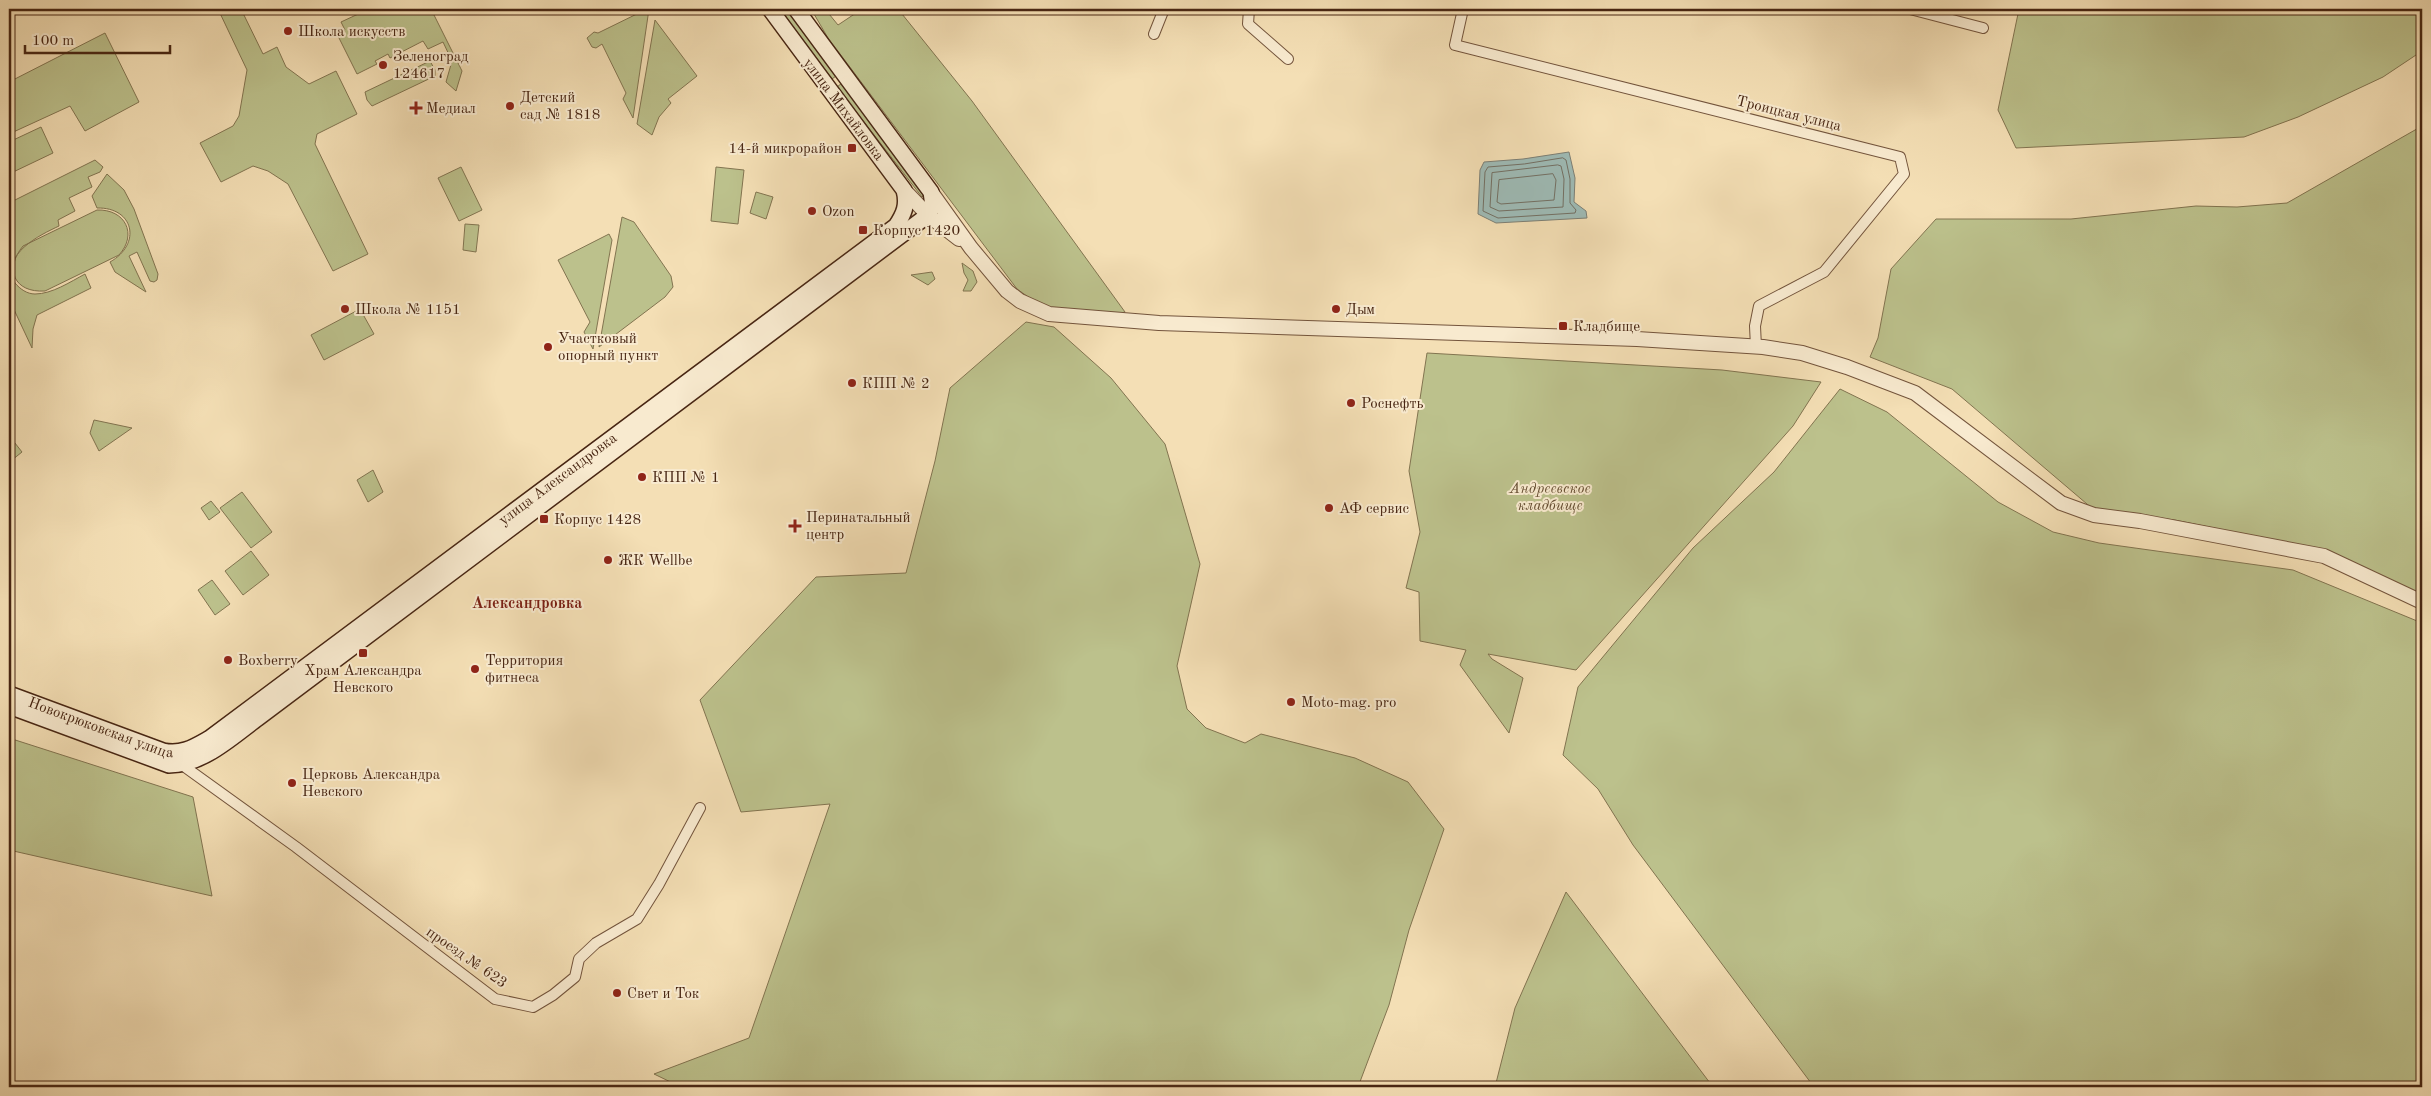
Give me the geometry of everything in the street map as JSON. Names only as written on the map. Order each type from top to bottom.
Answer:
[{"type":"main road","name":"улица Михайловка","points":[[770,9],[904,190]]},
{"type":"main road","name":"улица Михайловка","points":[[796,9],[931,206]]},
{"type":"main road","points":[[901,229],[907,201],[904,190]]},
{"type":"main road","name":"улица Александровка","points":[[186,760],[272,707],[931,206]]},
{"type":"main road","name":"улица Александровка","points":[[186,760],[210,738],[901,229]]},
{"type":"main road","name":"Новокрюковская улица","points":[[9,694],[186,760]]},
{"type":"main road","name":"Новокрюковская улица","points":[[9,706],[186,760]]},
{"type":"street","points":[[1154,34],[1164,9]]},
{"type":"street","points":[[1249,9],[1248,24],[1288,59]]},
{"type":"street","name":"Троицкая улица","points":[[1463,9],[1455,45],[1900,157],[1904,174],[1824,272],[1759,306],[1755,326],[1756,347]]},
{"type":"street","points":[[1910,9],[1983,28]]},
{"type":"street","name":"улица Михайловка","points":[[904,190],[931,206]]},
{"type":"street","points":[[931,206],[948,230],[971,248]]},
{"type":"street","points":[[931,206],[971,248],[1007,291],[1038,311],[1062,316],[1159,323],[1630,338],[1756,347],[1802,353],[1847,367],[1915,393],[2061,503],[2094,515],[2140,521],[2324,556],[2422,602]]},
{"type":"street","points":[[901,229],[922,226],[948,230]]},
{"type":"street","name":"проезд № 623","points":[[186,760],[296,847],[495,999],[533,1008],[554,995],[575,977],[579,959],[596,943],[637,919],[700,808]]},
{"type":"green space","points":[[218,9],[241,9],[263,54],[277,47],[286,67],[309,84],[336,71],[357,114],[317,134],[315,144],[368,254],[333,271],[288,184],[268,171],[253,166],[221,182],[200,143],[233,126],[239,116],[247,70]]},
{"type":"green space","points":[[369,9],[431,9],[462,71],[456,91],[446,82],[452,61],[443,42],[428,49],[423,41],[390,58],[388,54],[375,61],[377,64],[357,74],[337,34],[345,30],[341,22]]},
{"type":"green space","points":[[649,9],[633,118],[623,99],[626,93],[602,44],[596,48],[592,47],[587,38],[594,32],[598,33]]},
{"type":"green space","points":[[780,9],[787,9],[836,76],[832,79]]},
{"type":"green space","points":[[821,9],[825,9],[838,25],[862,9],[898,9],[972,101],[1125,312],[1094,314],[1058,310],[1040,304],[1017,289],[828,38],[814,14]]},
{"type":"green space","points":[[2019,9],[2422,9],[2422,51],[2383,77],[2298,117],[2244,137],[2016,148],[1998,110]]},
{"type":"green space","points":[[655,20],[697,76],[668,99],[671,103],[659,117],[652,135],[637,124]]},
{"type":"green space","points":[[105,33],[139,102],[85,131],[70,106],[9,134],[9,82]]},
{"type":"green space","points":[[430,61],[435,70],[435,76],[372,106],[367,100],[365,92]]},
{"type":"green space","points":[[842,83],[925,193],[922,197],[837,87]]},
{"type":"green space","points":[[2422,126],[2422,596],[2334,553],[2175,520],[2094,510],[1952,389],[1870,357],[1878,338],[1891,269],[1936,219],[2071,219],[2196,206],[2237,207],[2287,203]]},
{"type":"green space","points":[[41,127],[53,153],[9,174],[9,142]]},
{"type":"green space","points":[[95,160],[103,167],[100,172],[88,177],[92,187],[69,198],[75,211],[58,220],[59,226],[24,247],[13,263],[12,273],[15,283],[29,293],[48,292],[85,274],[91,288],[37,315],[33,329],[32,348],[9,299],[9,203]]},
{"type":"green space","points":[[461,167],[482,210],[459,221],[438,178]]},
{"type":"green space","points":[[716,167],[744,170],[738,224],[711,221]]},
{"type":"green space","points":[[107,174],[124,190],[134,209],[158,274],[157,280],[154,282],[150,281],[137,252],[129,256],[146,292],[115,272],[110,262],[127,246],[130,237],[126,220],[119,213],[109,209],[97,208],[92,196]]},
{"type":"green space","points":[[756,192],[773,197],[766,219],[750,213]]},
{"type":"green space","points":[[97,210],[115,214],[126,224],[128,239],[119,255],[45,291],[34,291],[19,284],[13,271],[17,255],[23,246]]},
{"type":"green space","points":[[622,217],[634,222],[671,276],[673,287],[665,297],[599,347]]},
{"type":"green space","points":[[465,224],[479,225],[476,252],[463,250]]},
{"type":"green space","points":[[609,234],[612,240],[593,349],[584,332],[590,322],[558,260]]},
{"type":"green space","points":[[962,263],[973,271],[977,282],[971,291],[963,291],[968,280]]},
{"type":"green space","points":[[932,272],[935,279],[928,285],[911,275]]},
{"type":"green space","points":[[360,309],[374,334],[324,360],[311,335]]},
{"type":"green space","points":[[1026,322],[1054,327],[1111,378],[1165,444],[1200,564],[1177,666],[1187,709],[1206,728],[1245,743],[1261,734],[1355,758],[1408,782],[1444,829],[1409,930],[1389,1005],[1358,1087],[681,1087],[654,1074],[749,1038],[830,804],[741,812],[700,700],[816,577],[906,573],[935,461],[950,388]]},
{"type":"green space","name":"Андреевское кладбище","points":[[1427,353],[1722,370],[1821,382],[1793,426],[1576,670],[1488,654],[1492,659],[1523,678],[1509,733],[1460,665],[1466,650],[1420,641],[1419,592],[1406,588],[1420,532],[1409,471]]},
{"type":"green space","points":[[1840,389],[1887,412],[1998,502],[2053,532],[2099,543],[2293,570],[2422,623],[2422,1087],[1814,1087],[1633,845],[1598,789],[1563,755],[1578,687],[1693,548],[1774,472]]},
{"type":"green space","points":[[94,420],[132,428],[99,451],[90,433]]},
{"type":"green space","points":[[11,438],[22,452],[12,460],[9,456],[9,439]]},
{"type":"green space","points":[[373,470],[383,492],[368,502],[357,480]]},
{"type":"green space","points":[[242,492],[272,532],[251,548],[220,508]]},
{"type":"green space","points":[[211,501],[220,512],[209,520],[201,508]]},
{"type":"green space","points":[[251,551],[269,575],[243,595],[225,571]]},
{"type":"green space","points":[[212,580],[230,604],[215,615],[198,590]]},
{"type":"green space","points":[[9,738],[193,797],[212,896],[9,850]]},
{"type":"green space","points":[[1566,892],[1713,1087],[1495,1087],[1515,1008]]},
{"type":"water","points":[[1569,152],[1575,178],[1574,202],[1586,211],[1587,218],[1496,223],[1478,214],[1480,170],[1484,162],[1523,159]]},
{"type":"place","name":"Школа искусств","points":[[288,31]]},
{"type":"place","name":"Зеленоград 124617","points":[[383,65]]},
{"type":"place","name":"Детский сад № 1818","points":[[510,106]]},
{"type":"place","name":"Медиал","points":[[416,108]]},
{"type":"place","name":"14-й микрорайон","points":[[852,148]]},
{"type":"place","name":"Ozon","points":[[812,211]]},
{"type":"place","name":"Корпус 1420","points":[[863,230]]},
{"type":"place","name":"Школа № 1151","points":[[345,309]]},
{"type":"place","name":"Дым","points":[[1336,309]]},
{"type":"place","name":"Кладбище","points":[[1563,326]]},
{"type":"place","name":"Участковый опорный пункт","points":[[548,347]]},
{"type":"place","name":"КПП № 2","points":[[852,383]]},
{"type":"place","name":"Роснефть","points":[[1351,403]]},
{"type":"place","name":"КПП № 1","points":[[642,477]]},
{"type":"place","name":"АФ сервис","points":[[1329,508]]},
{"type":"place","name":"Корпус 1428","points":[[544,519]]},
{"type":"place","name":"Перинатальный центр","points":[[795,526]]},
{"type":"place","name":"ЖК Wellbe","points":[[608,560]]},
{"type":"place","name":"Храм Александра Невского","points":[[363,653]]},
{"type":"place","name":"Boxberry","points":[[228,660]]},
{"type":"place","name":"Территория фитнеса","points":[[475,669]]},
{"type":"place","name":"Moto-mag. pro","points":[[1291,702]]},
{"type":"place","name":"Церковь Александра Невского","points":[[292,783]]},
{"type":"place","name":"Свет и Ток","points":[[617,993]]},
{"type":"district","name":"Александровка","points":[[527,602]]}]
